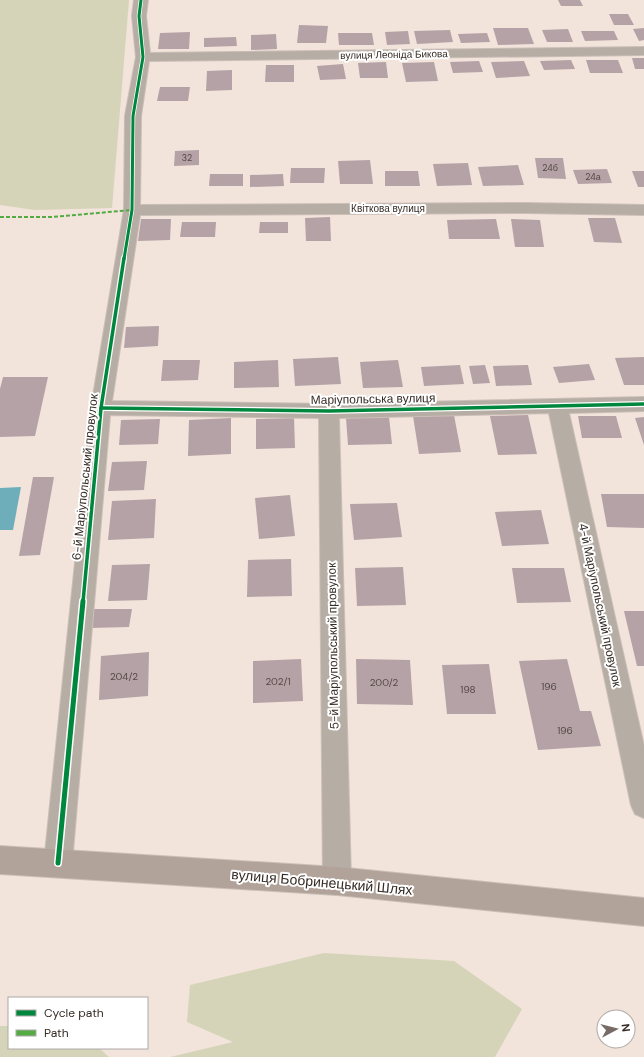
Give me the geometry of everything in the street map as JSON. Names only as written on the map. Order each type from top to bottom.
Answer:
[{"type":"main road","name":"вулиця Бобринецький Шлях","points":[[0,860],[337,881],[644,912]]},
{"type":"street","name":"6-й Маріупольський провулок","points":[[58,863],[102,408],[132,210],[133,116],[143,57],[139,16],[141,0]]},
{"type":"street","name":"вулиця Леоніда Бикова","points":[[143,57],[644,51]]},
{"type":"street","name":"Квіткова вулиця","points":[[132,210],[526,208],[644,210]]},
{"type":"street","name":"Маріупольська вулиця","points":[[102,408],[328,411],[644,404]]},
{"type":"street","name":"4-й Маріупольський провулок","points":[[557,405],[644,806]]},
{"type":"street","name":"5-й Маріупольський провулок","points":[[328,411],[337,881]]},
{"type":"green space","points":[[0,0],[129,0],[112,208],[35,210],[0,205]]},
{"type":"green space","points":[[324,953],[454,961],[522,1009],[495,1057],[170,1057],[233,1042],[187,1022],[190,985]]},
{"type":"green space","points":[[0,1026],[8,1026],[8,1049],[100,1049],[109,1057],[0,1057]]},
{"type":"water","points":[[21,487],[13,530],[0,530],[0,488]]},
{"type":"building","points":[[558,0],[580,0],[583,6],[561,6]]},
{"type":"building","points":[[609,14],[628,14],[634,25],[614,25]]},
{"type":"building","points":[[299,25],[328,26],[326,43],[297,43]]},
{"type":"building","points":[[493,28],[528,28],[534,44],[498,45]]},
{"type":"building","points":[[644,28],[644,40],[639,41],[633,29]]},
{"type":"building","points":[[568,29],[573,42],[547,42],[542,30]]},
{"type":"building","points":[[450,30],[453,42],[417,44],[414,31]]},
{"type":"building","points":[[408,31],[410,44],[387,45],[385,32]]},
{"type":"building","points":[[581,31],[614,31],[618,40],[585,41]]},
{"type":"building","points":[[190,32],[189,49],[158,49],[160,33]]},
{"type":"building","points":[[338,33],[372,33],[374,45],[339,45]]},
{"type":"building","points":[[487,33],[490,42],[461,43],[458,34]]},
{"type":"building","points":[[276,34],[277,49],[251,50],[251,35]]},
{"type":"building","points":[[236,37],[237,46],[204,47],[204,38]]},
{"type":"building","points":[[632,58],[644,58],[644,69],[635,69]]},
{"type":"building","points":[[571,60],[575,69],[544,70],[540,61]]},
{"type":"building","points":[[586,60],[618,60],[623,73],[590,73]]},
{"type":"building","points":[[479,61],[483,72],[453,73],[450,62]]},
{"type":"building","points":[[524,61],[530,76],[496,78],[491,62]]},
{"type":"building","points":[[386,62],[388,78],[360,78],[358,63]]},
{"type":"building","points":[[434,62],[438,81],[406,82],[402,63]]},
{"type":"building","points":[[343,64],[346,79],[320,80],[317,66]]},
{"type":"building","points":[[266,65],[294,65],[294,82],[265,82]]},
{"type":"building","points":[[232,70],[232,90],[206,91],[207,71]]},
{"type":"building","points":[[160,87],[190,87],[188,101],[157,101]]},
{"type":"building","points":[[199,150],[199,165],[174,166],[175,151]]},
{"type":"building","points":[[535,158],[563,158],[566,179],[538,178]]},
{"type":"building","points":[[370,160],[373,184],[340,184],[338,161]]},
{"type":"building","points":[[468,163],[472,185],[437,186],[433,164]]},
{"type":"building","points":[[518,165],[524,185],[483,186],[478,167]]},
{"type":"building","points":[[291,168],[325,168],[324,183],[290,183]]},
{"type":"building","points":[[607,169],[612,183],[578,184],[573,170]]},
{"type":"building","points":[[385,171],[418,171],[420,186],[385,186]]},
{"type":"building","points":[[632,171],[644,171],[644,187],[638,187]]},
{"type":"building","points":[[210,174],[243,174],[243,186],[209,186]]},
{"type":"building","points":[[283,174],[284,186],[250,187],[250,175]]},
{"type":"building","points":[[330,217],[331,241],[306,241],[305,218]]},
{"type":"building","points":[[588,218],[615,218],[622,243],[594,242]]},
{"type":"building","points":[[141,219],[171,219],[170,240],[138,241]]},
{"type":"building","points":[[496,219],[500,239],[449,239],[447,220]]},
{"type":"building","points":[[511,219],[540,220],[544,247],[515,247]]},
{"type":"building","points":[[182,222],[216,222],[215,237],[180,237]]},
{"type":"building","points":[[260,222],[288,222],[288,233],[259,233]]},
{"type":"building","points":[[159,326],[158,346],[124,348],[126,327]]},
{"type":"building","points":[[338,357],[341,384],[295,386],[293,359]]},
{"type":"building","points":[[644,357],[644,385],[624,385],[615,358]]},
{"type":"building","points":[[163,360],[200,360],[198,380],[161,381]]},
{"type":"building","points":[[278,360],[279,387],[234,388],[234,362]]},
{"type":"building","points":[[398,360],[403,387],[363,388],[360,362]]},
{"type":"building","points":[[589,364],[595,380],[559,383],[553,367]]},
{"type":"building","points":[[460,365],[464,384],[424,386],[421,367]]},
{"type":"building","points":[[485,365],[490,383],[473,384],[469,366]]},
{"type":"building","points":[[528,365],[532,385],[496,386],[493,366]]},
{"type":"building","points":[[3,377],[48,377],[35,436],[0,437],[0,389]]},
{"type":"building","points":[[454,415],[461,452],[419,454],[413,416]]},
{"type":"building","points":[[528,415],[537,454],[498,455],[490,416]]},
{"type":"building","points":[[578,416],[616,416],[622,438],[582,438]]},
{"type":"building","points":[[389,417],[392,444],[348,445],[346,418]]},
{"type":"building","points":[[644,417],[644,445],[635,418]]},
{"type":"building","points":[[231,418],[231,454],[188,456],[189,420]]},
{"type":"building","points":[[294,418],[295,448],[256,449],[256,419]]},
{"type":"building","points":[[160,419],[158,444],[119,445],[121,420]]},
{"type":"building","points":[[147,461],[144,490],[108,491],[112,462]]},
{"type":"building","points":[[33,477],[54,477],[40,555],[19,556]]},
{"type":"building","points":[[601,494],[644,494],[644,528],[607,527]]},
{"type":"building","points":[[290,495],[295,536],[259,539],[255,498]]},
{"type":"building","points":[[156,499],[154,538],[108,540],[112,501]]},
{"type":"building","points":[[397,503],[402,537],[354,540],[350,504]]},
{"type":"building","points":[[541,510],[549,544],[502,546],[495,512]]},
{"type":"building","points":[[291,559],[292,596],[247,597],[248,560]]},
{"type":"building","points":[[150,564],[147,600],[108,601],[112,565]]},
{"type":"building","points":[[403,567],[406,605],[357,606],[355,568]]},
{"type":"building","points":[[512,568],[564,568],[571,602],[517,603]]},
{"type":"building","points":[[93,609],[132,609],[129,627],[90,628]]},
{"type":"building","points":[[624,611],[644,611],[644,666],[637,666]]},
{"type":"building","points":[[149,652],[148,696],[99,700],[101,656]]},
{"type":"building","points":[[301,659],[303,701],[253,703],[253,661]]},
{"type":"building","points":[[356,659],[410,660],[413,705],[357,704]]},
{"type":"building","points":[[567,659],[580,711],[591,711],[601,746],[538,750],[519,661]]},
{"type":"building","points":[[489,664],[496,714],[447,714],[442,665]]},
{"type":"marked path","points":[[0,217],[52,217],[132,210]]},
{"type":"cycle path","points":[[58,863],[101,408],[132,210],[133,116],[143,57],[139,16],[141,0]]},
{"type":"cycle path","points":[[101,408],[329,411],[644,404]]}]
